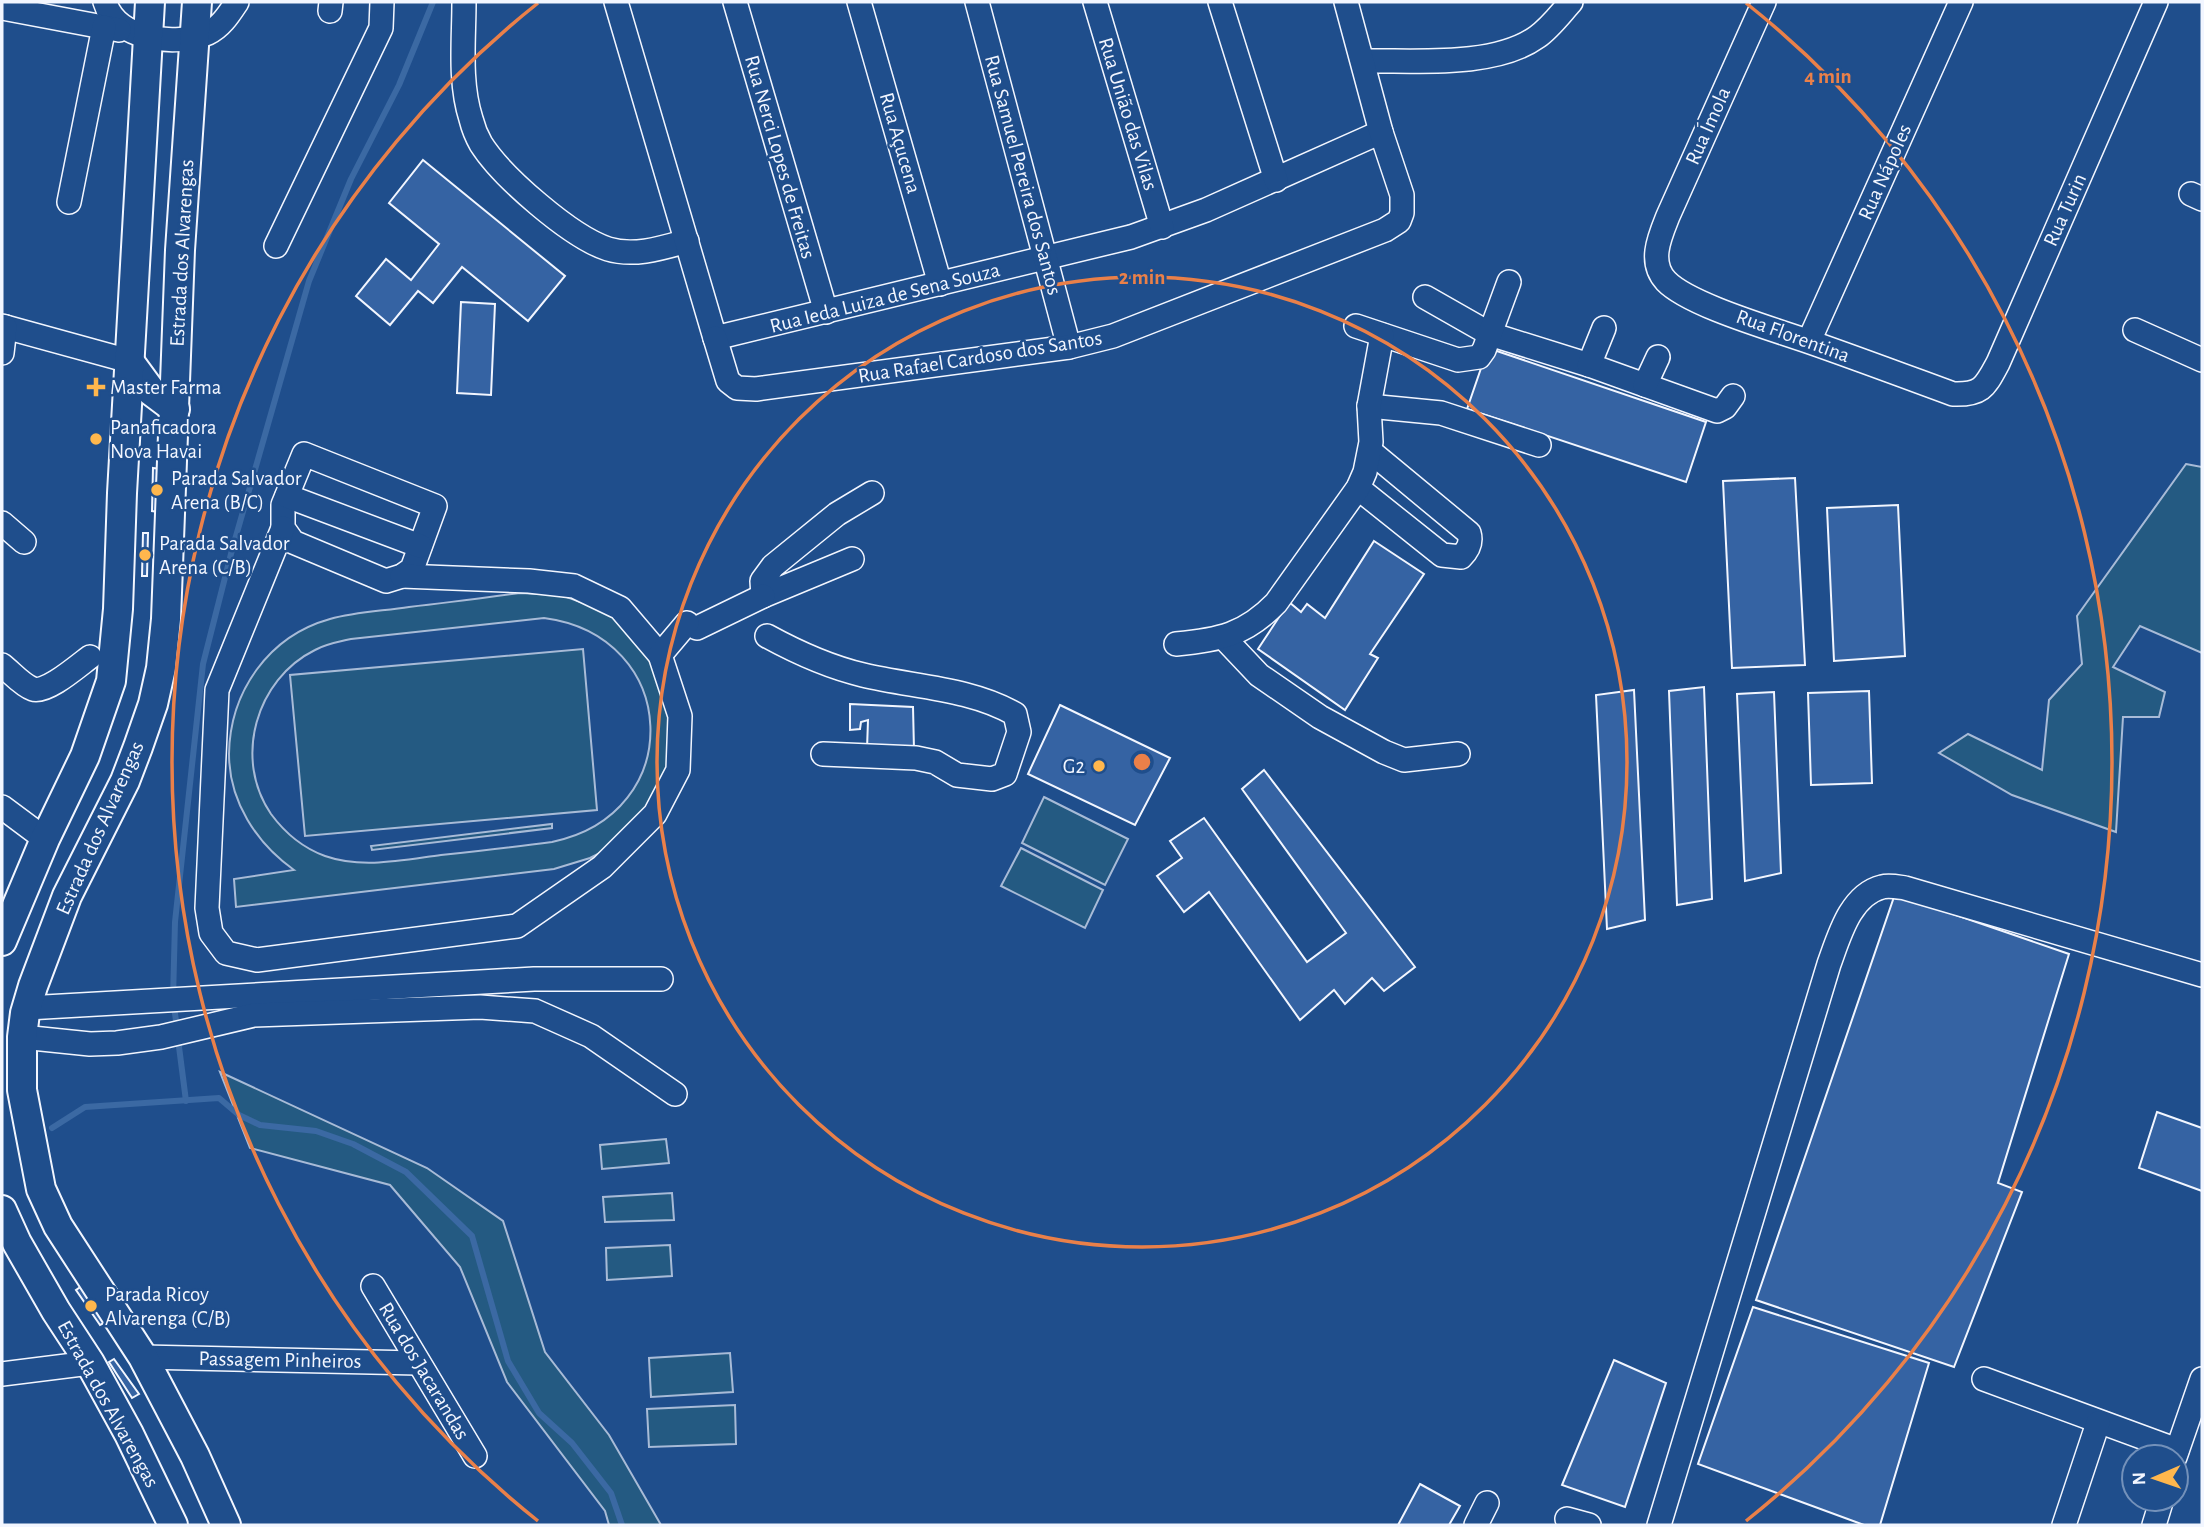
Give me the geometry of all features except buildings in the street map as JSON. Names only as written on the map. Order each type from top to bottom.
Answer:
[{"type":"main road","name":"Estrada dos Alvarengas","points":[[2,941],[45,839],[85,756],[111,681],[118,609],[129,361],[139,35],[150,2]]},
{"type":"main road","name":"Estrada dos Alvarengas","points":[[197,2],[180,250],[166,619],[161,668],[153,704],[125,780],[67,896],[27,1008],[22,1037],[22,1090],[41,1189],[58,1226],[143,1357],[195,1456],[226,1525]]},
{"type":"main road","points":[[129,361],[151,391],[175,409]]},
{"type":"main road","name":"Estrada dos Alvarengas","points":[[2,1210],[9,1242],[90,1363],[129,1434],[173,1525]]},
{"type":"street","points":[[78,22],[103,2],[114,20],[139,35]]},
{"type":"street","points":[[2,8],[139,35],[179,39],[195,37],[216,28],[237,2]]},
{"type":"street","points":[[276,246],[381,28],[382,2]]},
{"type":"street","points":[[464,2],[464,85],[470,118],[481,143],[505,174],[555,217],[608,249],[631,252],[654,250],[687,241]]},
{"type":"street","points":[[616,2],[715,338]]},
{"type":"street","name":"Rua Nerci Lopes de Freitas","points":[[735,2],[826,312]]},
{"type":"street","name":"Rua Açucena","points":[[859,2],[940,284]]},
{"type":"street","name":"Rua Samuel Pereira dos Santos","points":[[977,2],[1069,347]]},
{"type":"street","name":"Rua União das Vilas","points":[[1095,2],[1162,227]]},
{"type":"street","points":[[1220,2],[1276,180]]},
{"type":"street","points":[[1346,2],[1381,132]]},
{"type":"street","points":[[1363,61],[1440,60],[1506,51],[1537,37],[1571,2]]},
{"type":"street","name":"Rua Ímola","points":[[1656,253],[1668,216],[1764,2]]},
{"type":"street","name":"Rua Nápoles","points":[[1809,341],[1961,2]]},
{"type":"street","name":"Rua Turin","points":[[1953,394],[1970,394],[1986,384],[1998,363],[2156,2]]},
{"type":"street","points":[[69,202],[104,27]]},
{"type":"street","name":"Rua Ieda Luiza de Sena Souza","points":[[715,338],[1045,259],[1162,227],[1276,180],[1381,132]]},
{"type":"street","name":"Rua Rafael Cardoso dos Santos","points":[[715,338],[728,381],[737,388],[755,389],[1069,347],[1113,336],[1385,230],[1399,220],[1402,213],[1402,195],[1381,132]]},
{"type":"street","name":"Rua Florentina","points":[[1656,253],[1658,266],[1665,280],[1680,290],[1734,315],[1953,394]]},
{"type":"street","points":[[1356,326],[1458,360],[1479,357],[1509,282]]},
{"type":"street","points":[[1425,297],[1490,334],[1590,365],[1717,411],[1725,407],[1733,396]]},
{"type":"street","points":[[2,353],[4,327],[129,361]]},
{"type":"street","points":[[1590,365],[1604,328]]},
{"type":"street","points":[[2135,330],[2202,360]]},
{"type":"street","points":[[1176,644],[1224,638],[1262,618],[1276,603],[1358,488],[1370,451],[1369,406],[1382,335]]},
{"type":"street","points":[[1645,384],[1658,357]]},
{"type":"street","points":[[1369,406],[1441,413],[1538,445]]},
{"type":"street","points":[[1358,488],[1442,555],[1461,557],[1467,550],[1471,539],[1469,533],[1370,451]]},
{"type":"street","points":[[283,528],[293,542],[386,581],[402,576],[412,569],[435,506],[304,454],[283,505],[283,528],[217,690],[207,908],[211,933],[226,953],[257,960],[517,926],[602,867],[655,814],[678,770],[680,716],[660,655],[620,608],[574,586],[529,581],[402,576]]},
{"type":"street","points":[[763,596],[762,581],[773,566],[828,521],[872,493]]},
{"type":"street","points":[[287,496],[420,546]]},
{"type":"street","points":[[2,523],[24,542]]},
{"type":"street","points":[[660,655],[692,626],[852,559]]},
{"type":"street","points":[[767,636],[808,658],[862,675],[994,702],[1015,714],[1019,732],[1005,774],[992,779],[957,775],[936,762],[916,758],[823,754]]},
{"type":"street","points":[[1224,638],[1259,675],[1280,690],[1353,736],[1384,752],[1404,760],[1458,754]]},
{"type":"street","points":[[2,666],[34,690],[41,690],[90,657]]},
{"type":"street","points":[[2,807],[45,839]]},
{"type":"street","points":[[1659,1525],[1829,964],[1850,913],[1867,894],[1884,886],[1905,888],[2202,975]]},
{"type":"street","points":[[27,1008],[534,979],[661,979]]},
{"type":"street","points":[[22,1037],[90,1044],[161,1037],[254,1015],[480,1007],[535,1012],[591,1036],[675,1094]]},
{"type":"street","name":"Rua dos Jacarandas","points":[[373,1286],[475,1457]]},
{"type":"street","name":"Passagem Pinheiros","points":[[143,1357],[418,1363]]},
{"type":"street","points":[[2,1374],[90,1363]]},
{"type":"street","points":[[1984,1379],[2148,1443]]},
{"type":"street","points":[[2180,1443],[2202,1379]]},
{"type":"street","points":[[2064,1525],[2098,1423]]},
{"type":"street","points":[[1476,1525],[1488,1503]]},
{"type":"street","points":[[1567,1518],[1589,1525]]},
{"type":"shaded area","points":[[2186,464],[2202,467],[2202,653],[2140,626],[2113,667],[2165,692],[2159,717],[2123,717],[2116,832],[2012,795],[1939,753],[1968,734],[2042,770],[2049,700],[2082,664],[2077,616]]},
{"type":"shaded area","points":[[520,593],[561,595],[600,609],[617,620],[646,649],[671,706],[668,768],[651,805],[608,849],[590,858],[554,869],[236,907],[234,879],[294,870],[268,847],[247,820],[230,771],[231,731],[245,688],[257,669],[289,638],[330,619]],"holes":[[[544,618],[589,632],[622,657],[643,689],[650,726],[645,764],[627,798],[596,825],[552,842],[368,863],[339,860],[309,849],[295,839],[271,814],[260,792],[254,769],[253,746],[257,722],[265,700],[278,680],[295,663],[315,650],[351,639]]]},
{"type":"shaded area","points":[[583,649],[597,810],[305,836],[290,675]]},
{"type":"shaded area","points":[[1044,797],[1128,839],[1105,885],[1022,843]]},
{"type":"shaded area","points":[[552,824],[552,828],[372,850],[371,846]]},
{"type":"shaded area","points":[[1021,848],[1103,890],[1085,928],[1001,886]]},
{"type":"shaded area","points":[[220,1072],[427,1168],[503,1221],[545,1352],[609,1435],[661,1525],[609,1525],[605,1511],[507,1382],[460,1267],[390,1185],[250,1148]]},
{"type":"shaded area","points":[[666,1139],[669,1163],[602,1169],[600,1145]]},
{"type":"shaded area","points":[[672,1193],[674,1220],[605,1222],[603,1197]]},
{"type":"shaded area","points":[[670,1245],[672,1276],[607,1280],[606,1248]]},
{"type":"shaded area","points":[[730,1353],[733,1392],[651,1397],[649,1358]]},
{"type":"shaded area","points":[[735,1405],[736,1444],[649,1447],[647,1409]]},
{"type":"waterway","points":[[177,1028],[173,999],[175,922],[203,664],[232,550],[309,281],[351,179],[399,85],[433,2]]},
{"type":"waterway","points":[[178,1039],[186,1101]]},
{"type":"waterway","points":[[52,1128],[85,1107],[219,1098],[239,1115],[260,1125],[316,1131],[353,1144],[406,1172],[472,1236],[508,1361],[539,1413],[572,1443],[611,1493],[622,1525]]},
{"type":"place","name":"Master Farma","points":[[96,387]]},
{"type":"place","name":"Panaficadora Nova Havai","points":[[96,439]]},
{"type":"place","name":"Parada Salvador Arena (B/C)","points":[[157,490]]},
{"type":"place","name":"Parada Salvador Arena (C/B)","points":[[145,555]]},
{"type":"place","name":"G2","points":[[1099,766]]},
{"type":"place","name":"Parada Ricoy Alvarenga (C/B)","points":[[91,1306]]}]
